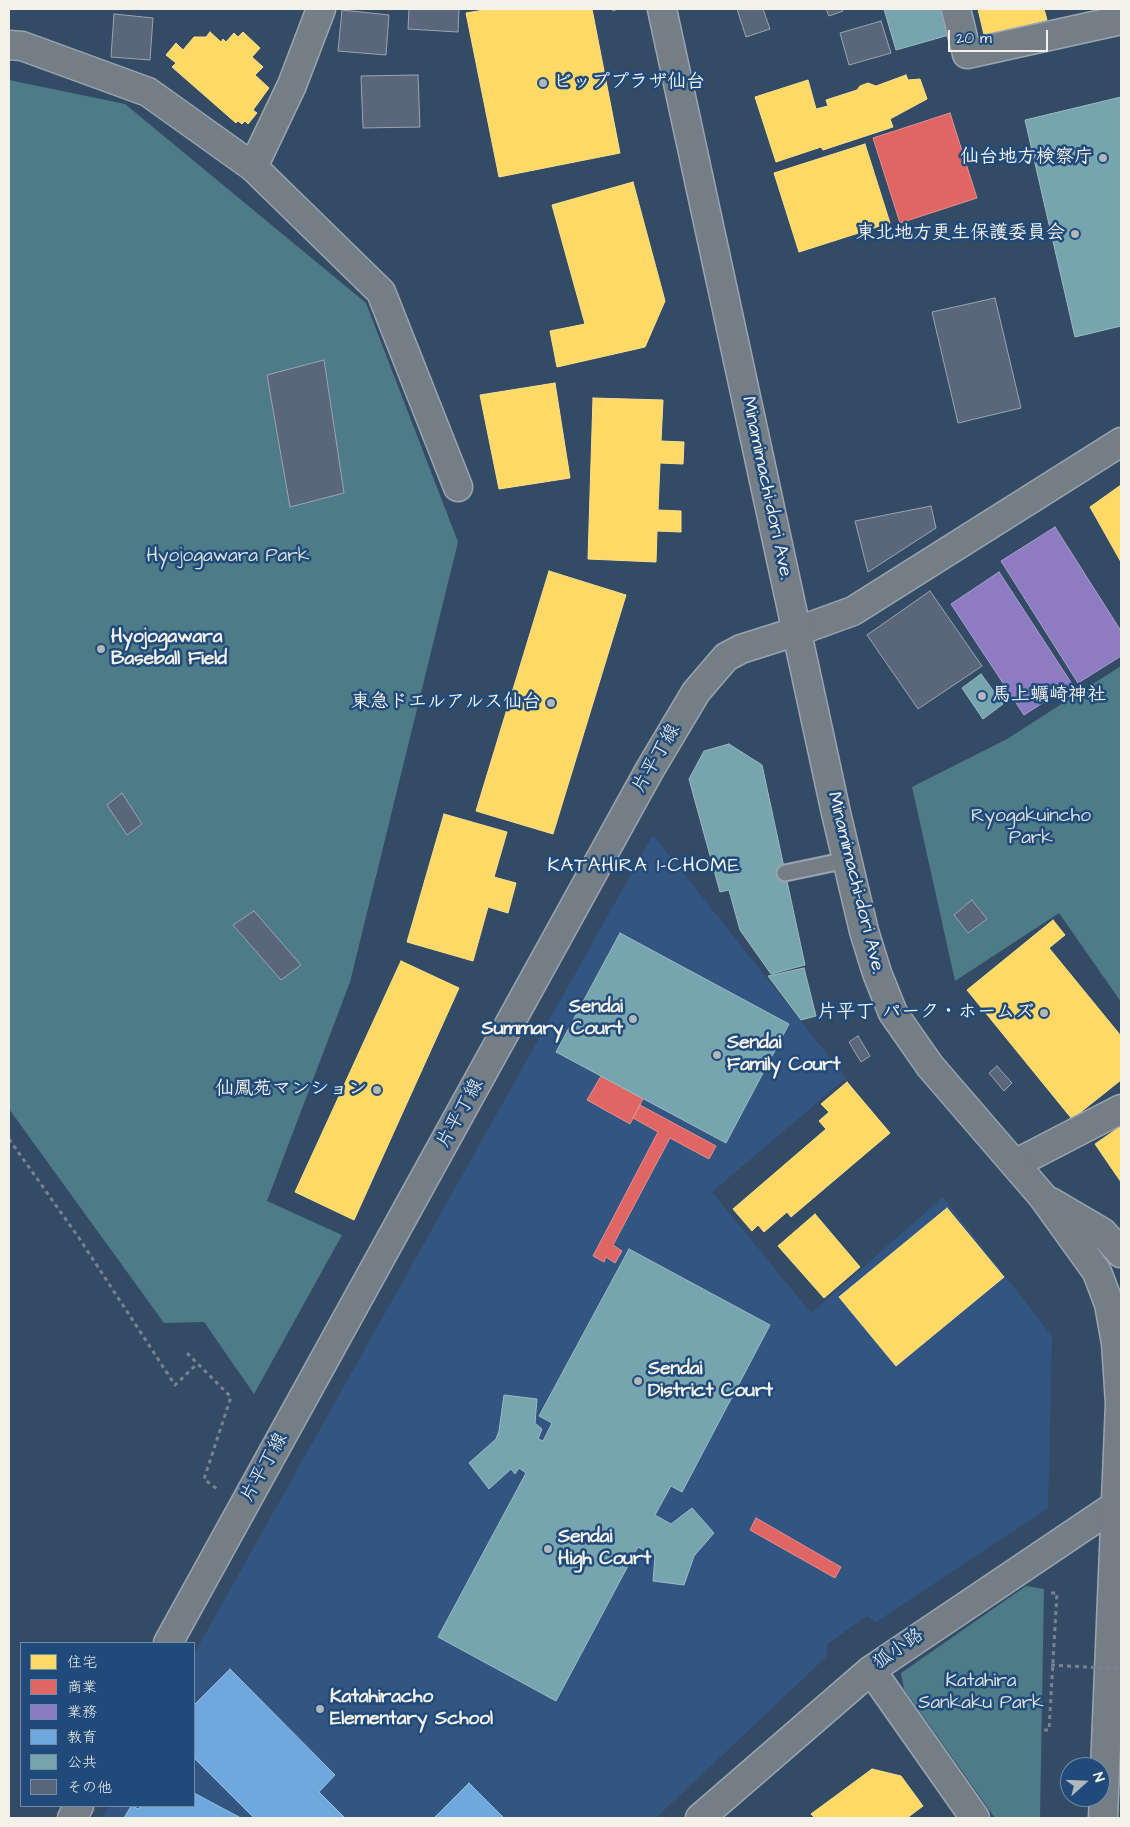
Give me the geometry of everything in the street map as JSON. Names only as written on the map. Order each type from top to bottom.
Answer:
[{"type":"street","points":[[253,167],[292,85],[321,9]]},
{"type":"street","name":"Minamimachi-dori Ave.","points":[[662,9],[864,931],[894,1013],[930,1066],[1043,1197],[1097,1272],[1109,1304],[1116,1343],[1120,1403],[1118,1503],[1103,1818]]},
{"type":"street","points":[[956,9],[966,54],[1121,20]]},
{"type":"street","points":[[9,45],[22,46],[148,92],[253,167],[381,292],[458,487]]},
{"type":"street","name":"片平丁線","points":[[169,1642],[649,771],[696,692],[726,657],[741,649],[854,611],[1121,442]]},
{"type":"street","points":[[1015,1164],[1121,1109]]},
{"type":"street","points":[[1043,1197],[1102,1232],[1121,1253]]},
{"type":"street","name":"狐小路","points":[[700,1818],[871,1670],[1118,1503]]},
{"type":"street","points":[[871,1670],[975,1818]]},
{"type":"street","points":[[72,1818],[78,1807]]},
{"type":"lane","points":[[785,873],[847,860]]},
{"type":"path","points":[[612,10],[618,9]]},
{"type":"path","points":[[9,1139],[80,1238],[175,1386],[196,1364]]},
{"type":"path","points":[[187,1353],[231,1397],[204,1479],[223,1495]]},
{"type":"path","points":[[1044,1730],[1049,1730],[1051,1664],[1057,1593],[1051,1592]]},
{"type":"path","points":[[1051,1664],[1121,1669]]},
{"type":"shaded area","points":[[653,835],[846,1078],[712,1192],[811,1313],[943,1197],[1052,1336],[1048,1508],[876,1622],[867,1616],[827,1644],[826,1657],[656,1818],[102,1818],[108,1807],[195,1807],[195,1652]]},
{"type":"green space","name":"Hyojogawara Park","points":[[9,80],[125,104],[366,303],[458,542],[350,982],[267,1201],[342,1235],[254,1394],[204,1322],[164,1323],[9,1109]]},
{"type":"green space","name":"Ryogakuincho Park","points":[[1121,666],[1121,1002],[1059,913],[955,981],[912,787],[1007,739]]},
{"type":"green space","name":"Katahira Sankaku Park","points":[[1026,1586],[1044,1589],[1040,1818],[995,1818],[904,1689],[901,1673]]},
{"type":"building: 住宅","name":"ビッププラザ仙台","points":[[490,9],[592,9],[620,153],[499,177],[466,13]]},
{"type":"building: 住宅","points":[[978,9],[1044,9],[1047,20],[984,35]]},
{"type":"building: 住宅","points":[[210,32],[221,42],[223,39],[226,42],[234,33],[238,37],[243,32],[260,48],[252,57],[263,67],[255,75],[269,88],[253,110],[257,113],[248,124],[245,121],[242,124],[238,121],[236,123],[172,67],[176,63],[166,55],[176,43],[183,50],[194,37],[206,37]]},
{"type":"building: 住宅","points":[[906,75],[908,80],[920,79],[927,99],[890,119],[893,127],[823,150],[821,147],[776,162],[755,97],[808,80],[816,109],[828,106],[826,100],[857,90],[860,86],[868,83],[876,86]]},
{"type":"building: 住宅","points":[[865,144],[890,223],[799,252],[774,173]]},
{"type":"building: 住宅","points":[[633,182],[665,301],[645,347],[557,367],[550,331],[585,324],[552,205]]},
{"type":"building: 住宅","points":[[555,383],[570,478],[499,489],[480,395]]},
{"type":"building: 住宅","points":[[593,398],[663,400],[661,441],[684,442],[683,464],[660,463],[658,510],[681,511],[681,532],[657,531],[656,562],[588,559]]},
{"type":"building: 住宅","points":[[1121,485],[1121,562],[1090,507]]},
{"type":"building: 住宅","name":"東急ドエルアルス仙台","points":[[549,571],[626,595],[553,834],[476,811]]},
{"type":"building: 住宅","points":[[444,814],[507,832],[494,877],[516,883],[508,913],[488,907],[473,961],[407,942]]},
{"type":"building: 住宅","name":"片平丁 パーク・ホームズ","points":[[1053,920],[1065,935],[1049,948],[1121,1036],[1121,1080],[1072,1119],[967,990]]},
{"type":"building: 住宅","name":"仙鳳苑マンション","points":[[401,961],[459,988],[354,1220],[295,1192]]},
{"type":"building: 住宅","points":[[847,1082],[890,1133],[791,1217],[787,1212],[764,1232],[758,1225],[752,1231],[733,1209],[826,1129],[819,1121],[829,1112],[821,1104]]},
{"type":"building: 住宅","points":[[1121,1126],[1121,1182],[1095,1144]]},
{"type":"building: 住宅","points":[[947,1208],[1004,1277],[896,1366],[839,1297]]},
{"type":"building: 住宅","points":[[815,1214],[860,1267],[824,1298],[778,1246]]},
{"type":"building: 住宅","points":[[872,1769],[901,1776],[923,1806],[907,1818],[815,1818],[811,1814]]},
{"type":"building: 商業","points":[[950,113],[977,198],[900,223],[873,138]]},
{"type":"building: 商業","points":[[601,1076],[643,1099],[630,1124],[587,1100]]},
{"type":"building: 商業","points":[[640,1105],[716,1146],[709,1159],[670,1138],[613,1245],[622,1251],[615,1263],[606,1257],[604,1262],[593,1256],[658,1132],[633,1118]]},
{"type":"building: 商業","points":[[756,1518],[841,1567],[835,1578],[750,1530]]},
{"type":"building: 業務","points":[[1055,527],[1121,631],[1121,656],[1078,683],[1001,561]]},
{"type":"building: 業務","points":[[999,572],[1072,684],[1024,715],[951,604]]},
{"type":"building: 教育","points":[[230,1669],[335,1775],[319,1792],[345,1818],[254,1818],[195,1759],[195,1704]]},
{"type":"building: 教育","points":[[469,1783],[504,1818],[434,1818]]},
{"type":"building: 教育","points":[[195,1794],[241,1818],[124,1818],[130,1807],[139,1809],[140,1807],[195,1807]]},
{"type":"building: 公共","points":[[884,9],[941,9],[949,35],[896,50]]},
{"type":"building: 公共","points":[[1121,97],[1121,326],[1075,337],[1025,120]]},
{"type":"building: 公共","name":"馬上蠣崎神社","points":[[981,674],[1003,704],[983,719],[962,688]]},
{"type":"building: 公共","points":[[729,744],[762,765],[805,965],[771,974],[740,930],[729,890],[720,892],[689,779],[704,751]]},
{"type":"building: 公共","points":[[620,933],[789,1024],[726,1143],[556,1052]]},
{"type":"building: 公共","points":[[804,968],[816,1016],[801,1020],[768,976]]},
{"type":"building: 公共","points":[[629,1249],[770,1325],[682,1492],[671,1486],[655,1515],[671,1524],[692,1508],[714,1533],[694,1556],[684,1585],[653,1581],[655,1556],[638,1547],[556,1701],[438,1637],[526,1473],[519,1468],[515,1474],[511,1469],[489,1489],[469,1463],[496,1439],[499,1431],[504,1395],[537,1399],[535,1423],[542,1429],[538,1439],[543,1441],[552,1423],[539,1416]]},
{"type":"building: その他","points":[[409,9],[459,9],[458,32],[408,29]]},
{"type":"building: その他","points":[[737,9],[763,9],[770,29],[746,37]]},
{"type":"building: その他","points":[[826,9],[842,9],[843,11],[829,16]]},
{"type":"building: その他","points":[[342,10],[389,15],[386,55],[338,51]]},
{"type":"building: その他","points":[[114,14],[153,18],[150,60],[111,57]]},
{"type":"building: その他","points":[[881,21],[891,53],[849,65],[840,33]]},
{"type":"building: その他","points":[[418,75],[420,127],[363,128],[361,76]]},
{"type":"building: その他","points":[[995,298],[1021,408],[958,423],[932,312]]},
{"type":"building: その他","points":[[324,360],[344,493],[290,507],[267,375]]},
{"type":"building: その他","points":[[931,506],[936,528],[868,572],[855,521]]},
{"type":"building: その他","points":[[930,591],[982,666],[918,709],[867,635]]},
{"type":"building: その他","points":[[122,793],[142,824],[127,835],[107,805]]},
{"type":"building: その他","points":[[972,900],[987,919],[968,933],[954,915]]},
{"type":"building: その他","points":[[254,911],[301,965],[281,980],[233,925]]},
{"type":"building: その他","points":[[858,1036],[870,1056],[861,1062],[849,1042]]},
{"type":"building: その他","points":[[997,1066],[1012,1083],[1004,1091],[989,1073]]},
{"type":"place","name":"ビッププラザ仙台","points":[[543,83]]},
{"type":"place","name":"仙台地方検察庁","points":[[1103,158]]},
{"type":"place","name":"東北地方更生保護委員会","points":[[1075,234]]},
{"type":"place","name":"Hyojogawara Baseball Field","points":[[101,649]]},
{"type":"place","name":"馬上蠣崎神社","points":[[982,696]]},
{"type":"place","name":"東急ドエルアルス仙台","points":[[551,703]]},
{"type":"place","name":"片平丁 パーク・ホームズ","points":[[1044,1013]]},
{"type":"place","name":"Sendai Summary Court","points":[[633,1019]]},
{"type":"place","name":"Sendai Family Court","points":[[717,1055]]},
{"type":"place","name":"仙鳳苑マンション","points":[[377,1090]]},
{"type":"place","name":"Sendai District Court","points":[[638,1381]]},
{"type":"place","name":"Sendai High Court","points":[[548,1549]]},
{"type":"place","name":"Katahiracho Elementary School","points":[[320,1709]]},
{"type":"district","name":"KATAHIRA 1-CHOME","points":[[644,867]]}]
